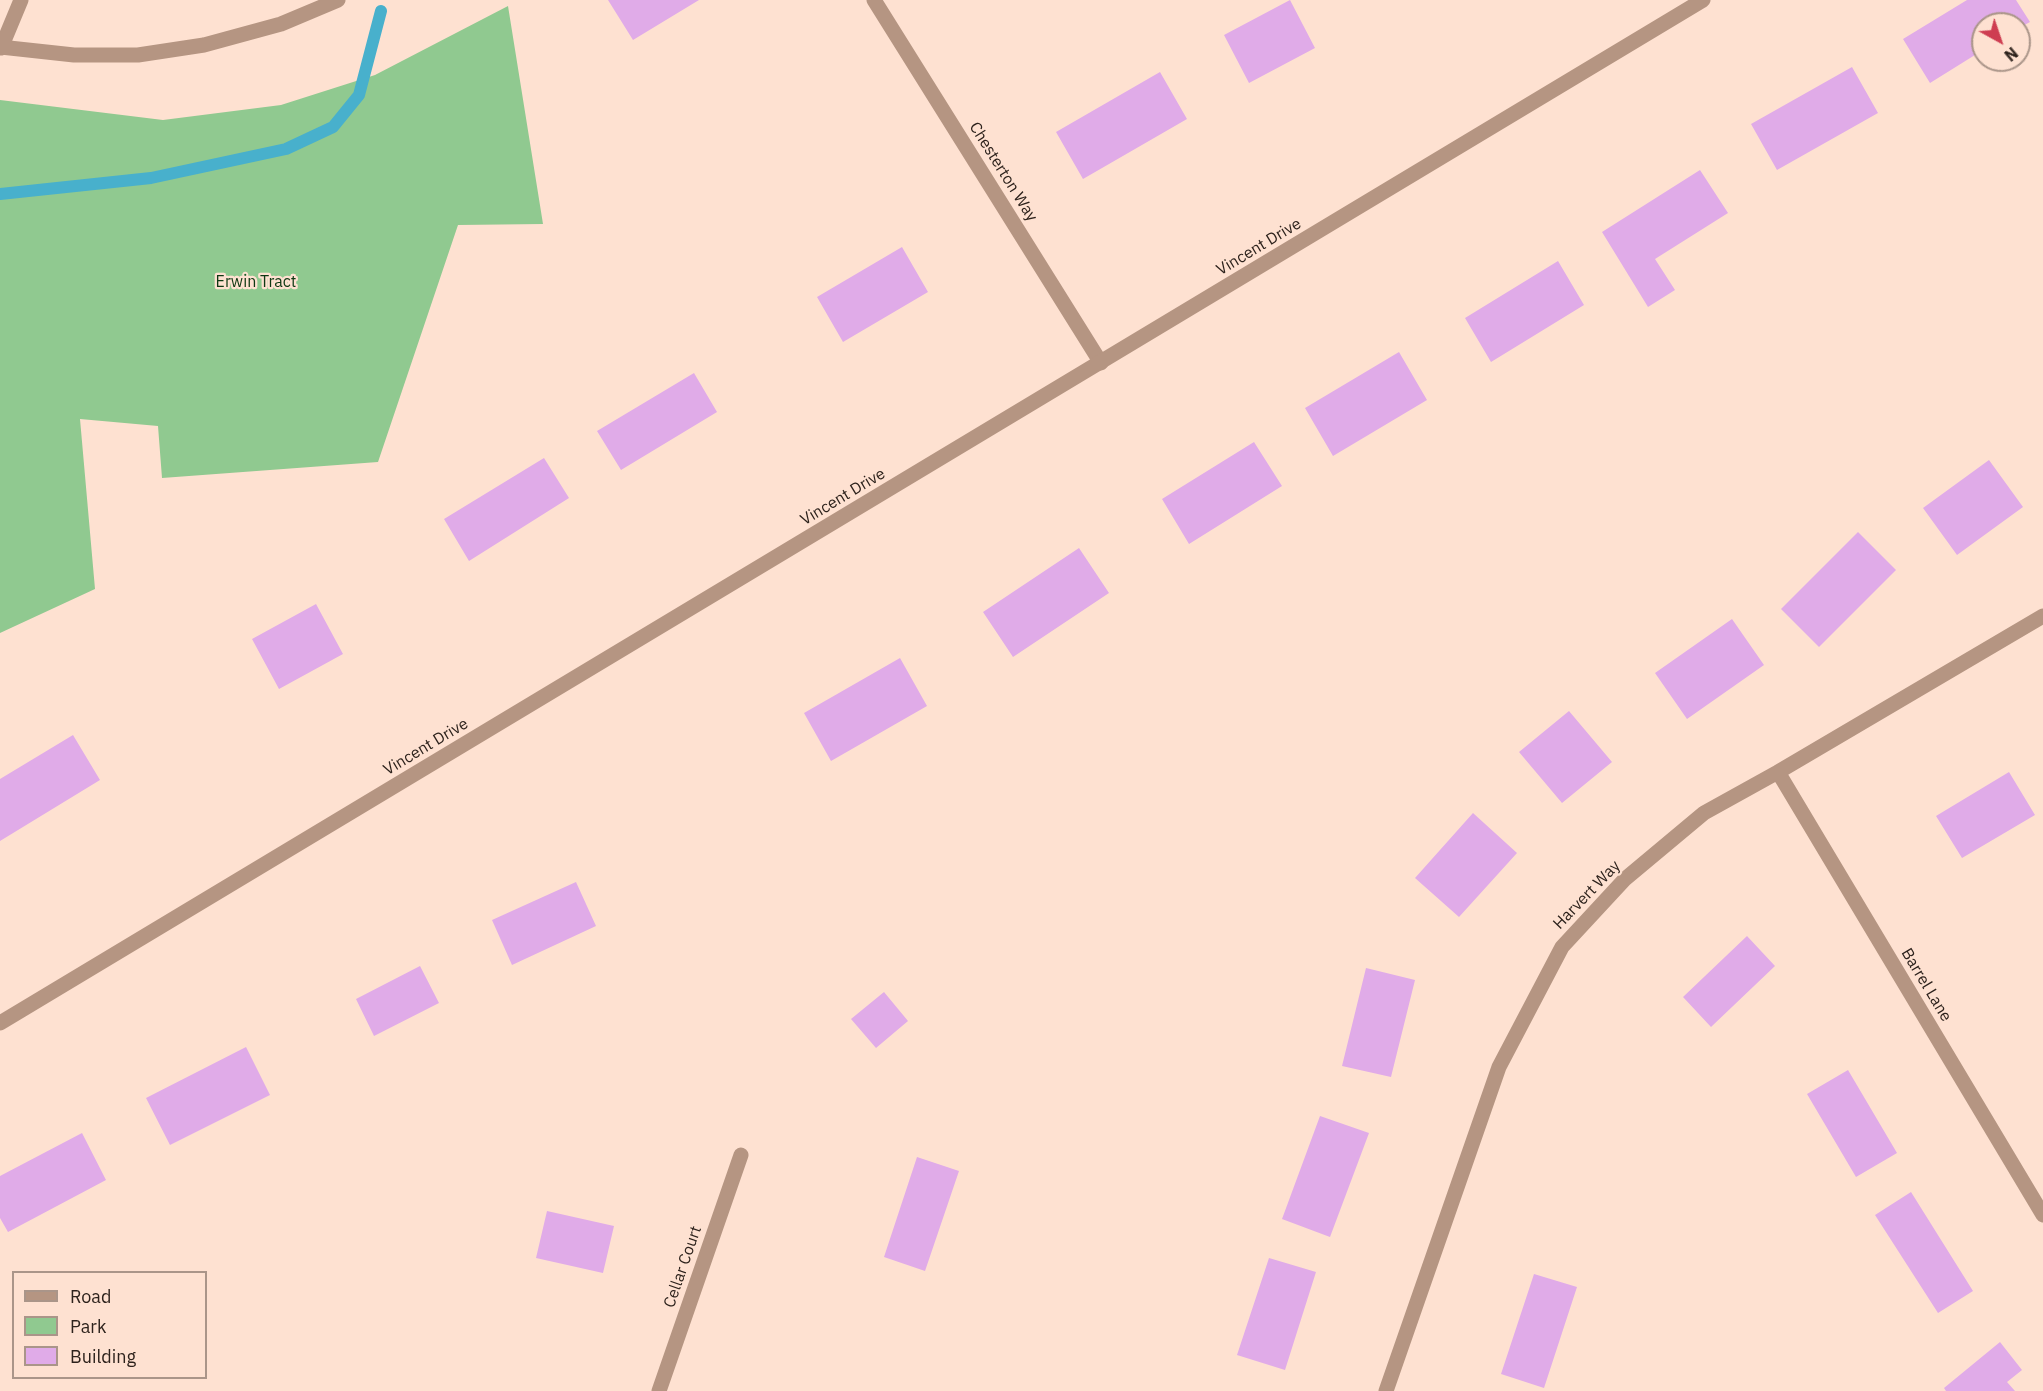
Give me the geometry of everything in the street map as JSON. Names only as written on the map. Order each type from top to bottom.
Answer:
[{"type":"street","points":[[21,0],[0,47],[74,55],[138,55],[204,45],[281,24],[339,0]]},
{"type":"street","name":"Chesterton Way","points":[[874,0],[1101,363]]},
{"type":"street","name":"Vincent Drive","points":[[0,1023],[1702,0]]},
{"type":"street","name":"Harvert Way","points":[[1386,1391],[1499,1067],[1562,947],[1625,879],[1704,813],[2043,616]]},
{"type":"street","name":"Barrel Lane","points":[[1778,772],[2043,1215]]},
{"type":"street","name":"Cellar Court","points":[[659,1391],[741,1155]]},
{"type":"green space","name":"Erwin Tract","points":[[508,6],[543,224],[458,225],[378,462],[162,478],[158,426],[80,419],[95,589],[0,633],[0,100],[163,120],[281,105],[375,75]]},
{"type":"building","points":[[608,0],[699,0],[633,40]]},
{"type":"building","points":[[1290,0],[1315,48],[1249,83],[1224,35]]},
{"type":"building","points":[[1967,0],[2016,0],[2024,12],[1971,12],[1971,57],[1930,83],[1903,39]]},
{"type":"building","points":[[1852,67],[1878,113],[1777,170],[1751,124]]},
{"type":"building","points":[[1160,72],[1187,119],[1083,179],[1056,132]]},
{"type":"building","points":[[1700,170],[1728,213],[1655,259],[1675,290],[1648,307],[1602,232]]},
{"type":"building","points":[[902,247],[928,292],[843,342],[817,297]]},
{"type":"building","points":[[1558,261],[1584,305],[1491,362],[1465,318]]},
{"type":"building","points":[[1399,352],[1427,400],[1333,456],[1305,408]]},
{"type":"building","points":[[694,373],[717,412],[621,470],[597,431]]},
{"type":"building","points":[[1254,442],[1282,486],[1189,544],[1162,499]]},
{"type":"building","points":[[544,458],[569,498],[469,561],[444,519]]},
{"type":"building","points":[[1989,460],[2023,507],[1957,555],[1923,508]]},
{"type":"building","points":[[1858,532],[1896,570],[1819,647],[1781,609]]},
{"type":"building","points":[[1079,548],[1109,593],[1013,657],[983,612]]},
{"type":"building","points":[[316,604],[343,654],[279,689],[252,639]]},
{"type":"building","points":[[1732,619],[1764,665],[1687,719],[1655,673]]},
{"type":"building","points":[[900,658],[927,706],[831,761],[804,713]]},
{"type":"building","points":[[1569,711],[1612,762],[1562,803],[1519,752]]},
{"type":"building","points":[[73,735],[100,780],[0,841],[0,779]]},
{"type":"building","points":[[2009,772],[2035,815],[1962,858],[1936,816]]},
{"type":"building","points":[[1473,813],[1517,853],[1459,917],[1415,878]]},
{"type":"building","points":[[576,882],[596,926],[512,965],[492,920]]},
{"type":"building","points":[[1747,936],[1775,966],[1711,1027],[1683,997]]},
{"type":"building","points":[[420,966],[439,1003],[374,1036],[356,999]]},
{"type":"building","points":[[1366,968],[1415,980],[1391,1077],[1342,1066]]},
{"type":"building","points":[[884,992],[908,1021],[876,1048],[851,1019]]},
{"type":"building","points":[[246,1047],[270,1095],[170,1145],[146,1098]]},
{"type":"building","points":[[1848,1070],[1897,1153],[1856,1177],[1807,1094]]},
{"type":"building","points":[[1320,1116],[1369,1133],[1330,1237],[1282,1219]]},
{"type":"building","points":[[82,1133],[106,1180],[8,1232],[0,1218],[0,1176]]},
{"type":"building","points":[[917,1157],[959,1171],[925,1271],[884,1257]]},
{"type":"building","points":[[1911,1192],[1973,1291],[1938,1313],[1875,1215]]},
{"type":"building","points":[[547,1211],[614,1226],[603,1273],[536,1258]]},
{"type":"building","points":[[1269,1258],[1316,1272],[1285,1370],[1237,1355]]},
{"type":"building","points":[[1534,1274],[1577,1287],[1544,1388],[1501,1374]]},
{"type":"building","points":[[2000,1342],[2022,1370],[2007,1382],[2015,1391],[1946,1391],[1944,1388]]},
{"type":"waterway","points":[[0,194],[151,178],[286,149],[333,127],[359,95],[381,11]]}]
